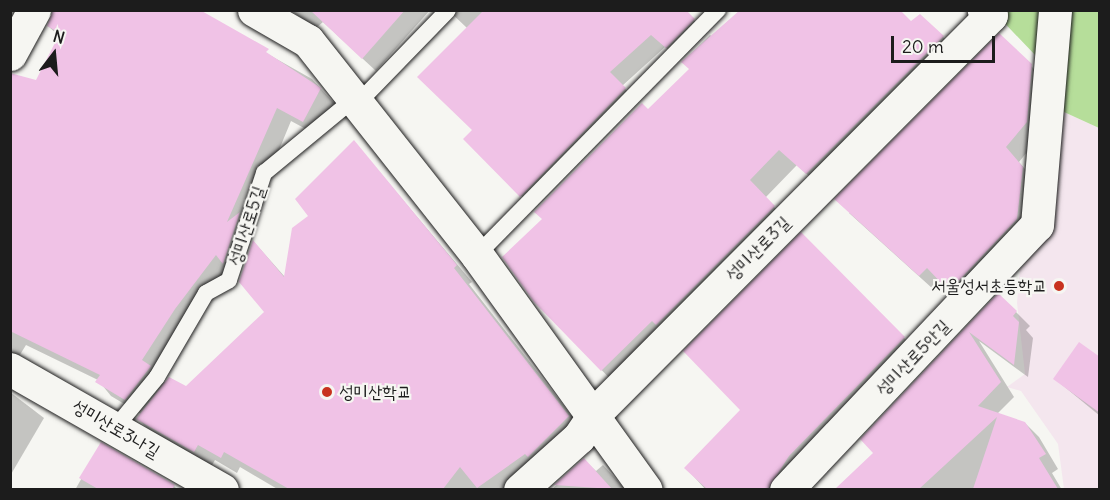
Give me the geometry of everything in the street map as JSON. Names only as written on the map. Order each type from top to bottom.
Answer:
[{"type":"street","points":[[10,54],[34,10]]},
{"type":"street","points":[[254,10],[308,40],[477,255],[595,413],[646,489]]},
{"type":"street","name":"성미산로3길","points":[[520,489],[579,437],[595,413],[991,15],[984,10]]},
{"type":"street","name":"성미산로5안길","points":[[786,489],[1037,225],[1055,10]]},
{"type":"street","name":"성미산로3나길","points":[[10,369],[214,488]]},
{"type":"lane","name":"성미산로5길","points":[[115,429],[157,377],[206,293],[229,280],[264,173],[344,107],[358,103],[448,10]]},
{"type":"lane","points":[[477,255],[717,10]]},
{"type":"shaded area","name":"서울성서초등학교","points":[[1064,112],[1099,128],[1099,489],[1064,489],[1058,444],[1021,391],[1007,387],[1025,374],[1017,303],[1020,269],[1049,234]]},
{"type":"green space","points":[[993,11],[1099,11],[1099,128],[1064,112],[1037,57]]},
{"type":"building","points":[[53,10],[200,10],[269,49],[266,52],[321,88],[303,122],[277,108],[227,222],[240,212],[223,264],[216,255],[175,309],[142,360],[151,366],[125,400],[95,382],[100,375],[10,331],[10,73],[36,80],[60,33],[47,26]]},
{"type":"building","points":[[310,10],[405,10],[362,59]]},
{"type":"building","points":[[484,10],[686,10],[695,19],[666,48],[651,35],[610,72],[626,88],[520,197],[463,139],[472,130],[417,77]]},
{"type":"building","points":[[740,10],[900,10],[911,21],[920,14],[944,36],[806,174],[779,150],[750,180],[775,206],[656,325],[652,321],[601,371],[534,302],[502,257],[542,219],[534,212],[642,103],[648,109],[689,69],[681,62]]},
{"type":"building","points":[[999,33],[1032,64],[1027,122],[1006,147],[1023,167],[1017,219],[949,291],[927,268],[919,276],[834,199]]},
{"type":"building","points":[[354,140],[457,265],[454,268],[569,416],[528,457],[525,454],[477,488],[460,467],[443,489],[289,489],[224,452],[221,458],[198,445],[194,452],[136,419],[169,377],[186,386],[264,312],[239,282],[253,240],[284,277],[292,228],[308,216],[295,199]]},
{"type":"building","points":[[801,232],[905,337],[789,456],[768,489],[707,489],[684,468],[740,410],[683,351]]},
{"type":"building","points":[[998,293],[1017,311],[1013,316],[1019,322],[1014,365],[969,332],[1001,382],[978,406],[1025,422],[1046,454],[1039,458],[1058,489],[973,489],[997,417],[919,489],[835,489],[873,453],[860,439]]},
{"type":"building","points":[[1079,342],[1100,357],[1100,413],[1053,379]]},
{"type":"building","points":[[101,442],[175,485],[172,489],[98,489],[79,478]]},
{"type":"building","points":[[584,458],[612,489],[554,485]]},
{"type":"place","name":"서울성서초등학교","points":[[1059,286]]},
{"type":"place","name":"성미산학교","points":[[327,392]]}]
